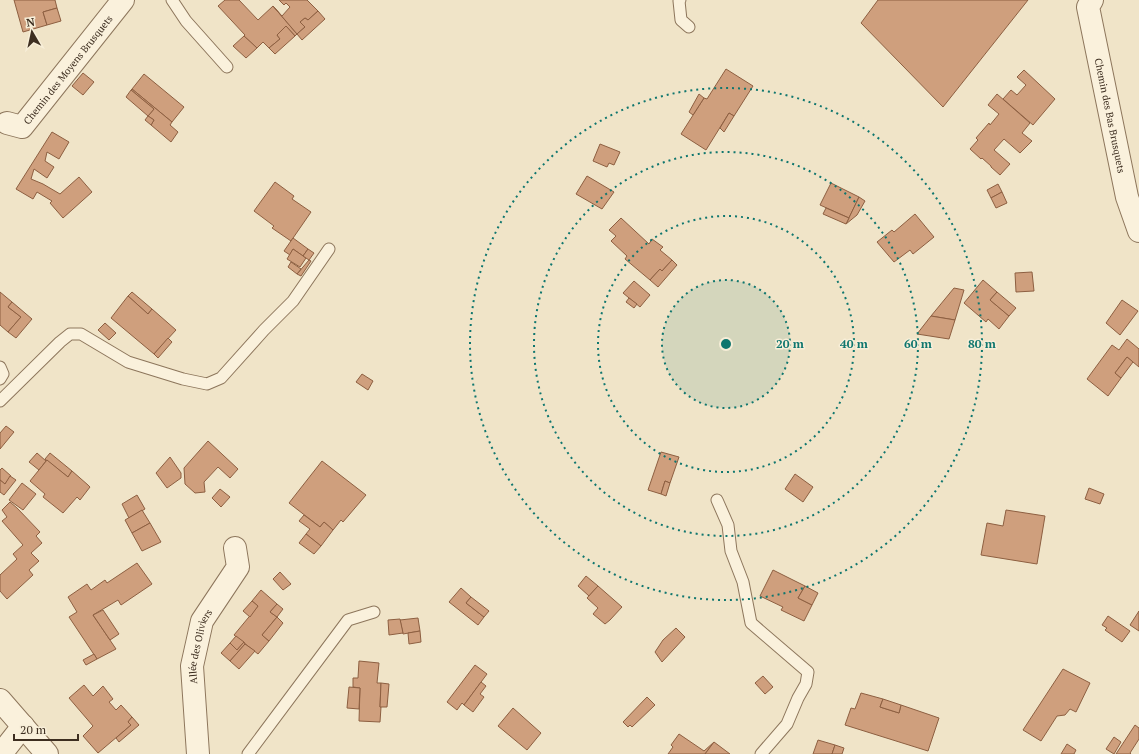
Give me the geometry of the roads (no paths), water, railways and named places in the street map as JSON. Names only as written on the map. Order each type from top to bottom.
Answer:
[{"type":"street","name":"Chemin des Moyens Brusquets","points":[[7,123],[22,126],[122,0]]},
{"type":"street","name":"Chemin des Bas Brusquets","points":[[1086,2],[1127,197],[1139,231]]},
{"type":"street","name":"Allée des Oliviers","points":[[198,754],[192,666],[202,621],[238,567],[235,548]]},
{"type":"street","points":[[0,700],[48,754]]},
{"type":"street","points":[[1,754],[23,726]]},
{"type":"lane","points":[[172,0],[186,21],[227,68]]},
{"type":"lane","points":[[680,0],[681,20],[689,27]]},
{"type":"lane","points":[[0,401],[70,334],[81,334],[128,362],[183,379],[208,384],[221,378],[264,330],[293,301],[329,249]]},
{"type":"lane","points":[[0,366],[3,374],[0,378]]},
{"type":"lane","points":[[717,500],[728,525],[731,551],[743,582],[751,623],[808,672],[806,684],[798,698],[787,724],[761,754]]},
{"type":"lane","points":[[248,754],[348,620],[374,612]]}]
